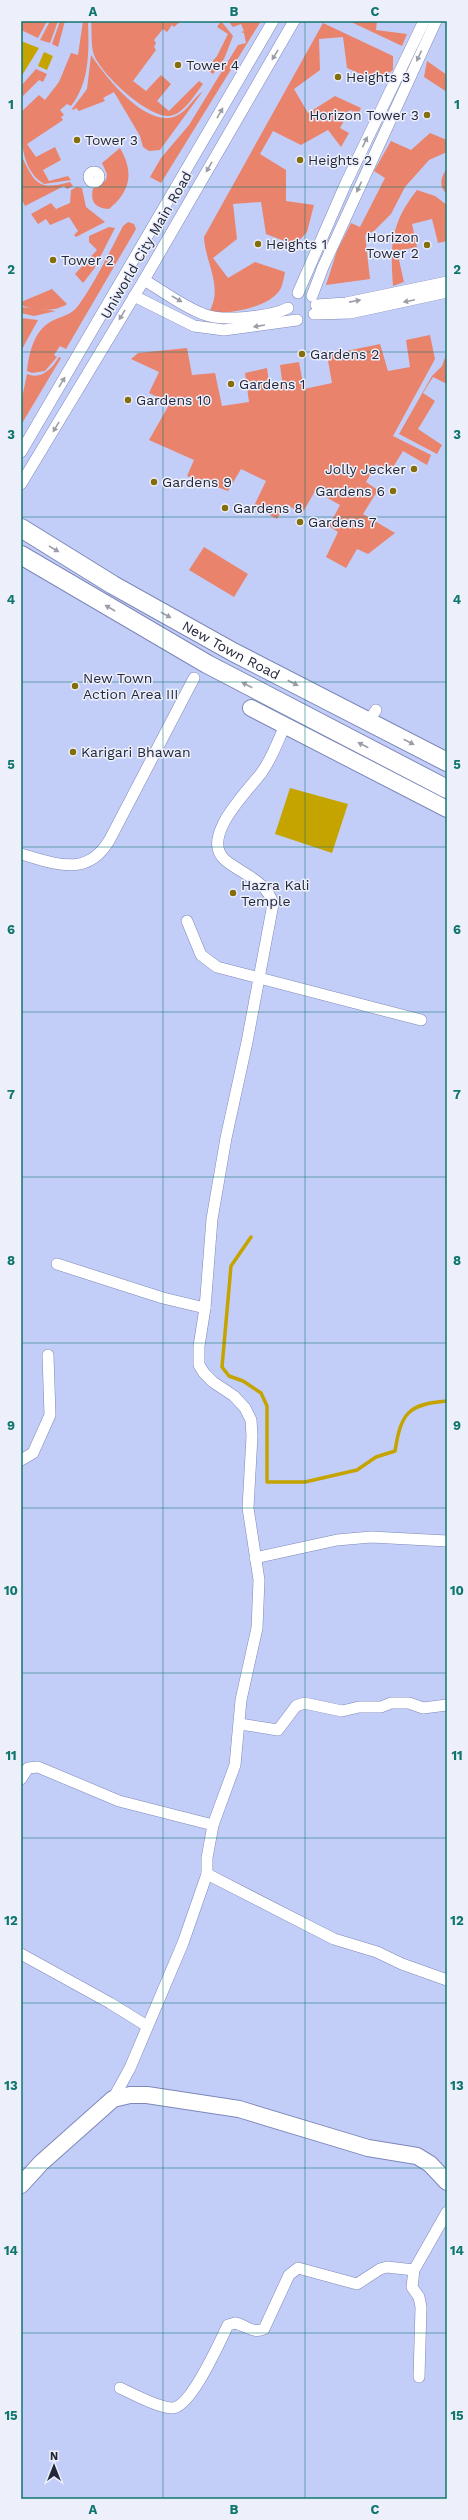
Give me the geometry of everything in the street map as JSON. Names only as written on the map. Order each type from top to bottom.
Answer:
[{"type":"main road","name":"New Town Road","points":[[21,528],[113,585],[233,652],[372,716],[447,762]]},
{"type":"main road","name":"New Town Road","points":[[21,555],[207,664],[447,788]]},
{"type":"street","name":"Uniworld City Main Road","points":[[21,452],[273,21]]},
{"type":"street","name":"Uniworld City Main Road","points":[[21,484],[144,280],[294,21]]},
{"type":"street","points":[[297,320],[288,308],[290,299],[298,293],[348,177],[424,21]]},
{"type":"street","points":[[134,296],[194,326],[224,330],[307,320],[314,305],[320,272],[436,21]]},
{"type":"street","points":[[229,97],[244,105]]},
{"type":"street","points":[[144,280],[204,315],[227,318],[251,316],[288,308]]},
{"type":"street","points":[[314,305],[346,303],[447,282]]},
{"type":"street","points":[[298,293],[314,305],[350,314],[447,292]]},
{"type":"street","points":[[21,854],[57,864],[75,865],[84,864],[99,854],[110,839],[194,678]]},
{"type":"street","points":[[251,708],[447,808]]},
{"type":"street","points":[[21,2185],[41,2163],[113,2099],[130,2068],[183,1943],[207,1874],[207,1858],[213,1825],[233,1777],[240,1724],[242,1694],[259,1606],[255,1558],[248,1508],[252,1436],[251,1420],[245,1408],[234,1396],[212,1382],[199,1365],[199,1346],[205,1308],[212,1219],[226,1138],[260,977],[273,904],[271,894],[224,859],[218,851],[218,841],[228,815],[271,758],[285,725]]},
{"type":"street","points":[[187,921],[201,955],[218,967],[421,1020]]},
{"type":"street","points":[[57,1264],[164,1298],[205,1308]]},
{"type":"street","points":[[21,1460],[33,1453],[50,1415],[48,1355]]},
{"type":"street","points":[[255,1558],[337,1540],[371,1537],[447,1541]]},
{"type":"street","points":[[240,1724],[278,1730],[296,1706],[304,1702],[342,1711],[359,1707],[381,1707],[391,1703],[409,1703],[423,1708],[447,1705]]},
{"type":"street","points":[[21,1779],[28,1768],[38,1768],[119,1801],[213,1825]]},
{"type":"street","points":[[207,1874],[334,1939],[377,1952],[402,1964],[447,1980]]},
{"type":"street","points":[[21,1954],[90,1991],[147,2026]]},
{"type":"street","points":[[113,2099],[130,2095],[147,2095],[255,2113],[368,2148],[417,2156],[430,2164],[447,2182]]},
{"type":"street","points":[[419,2378],[421,2307],[419,2297],[412,2287],[414,2270],[447,2212]]},
{"type":"street","points":[[120,2388],[167,2407],[178,2406],[196,2387],[228,2325],[235,2323],[250,2330],[258,2331],[264,2329],[289,2275],[298,2268],[356,2284],[380,2269],[388,2267],[414,2270]]},
{"type":"shaded area","points":[[21,21],[47,21],[38,38],[21,30]]},
{"type":"shaded area","points":[[50,21],[58,21],[50,43],[40,40]]},
{"type":"shaded area","points":[[60,21],[65,21],[58,47],[52,44]]},
{"type":"shaded area","points":[[83,21],[88,21],[88,55],[82,87],[71,106],[67,104],[60,110],[64,115],[61,117],[63,120],[27,144],[36,157],[55,147],[61,160],[43,170],[49,181],[68,176],[71,180],[44,184],[36,178],[26,161],[22,142],[21,112],[39,95],[45,100],[59,82],[71,53],[78,55]]},
{"type":"shaded area","points":[[91,21],[181,21],[174,27],[172,25],[167,32],[163,29],[154,40],[156,43],[154,47],[156,50],[133,81],[146,91],[161,75],[171,84],[157,101],[169,111],[199,81],[203,84],[184,109],[173,115],[168,116],[159,114],[148,109],[124,92],[113,81],[97,60],[92,48]]},
{"type":"shaded area","points":[[221,21],[233,36],[224,59],[213,74],[206,69],[217,56],[228,34],[217,27]]},
{"type":"shaded area","points":[[228,21],[261,21],[161,183],[150,177],[161,158],[189,125],[238,45],[246,43],[244,33],[241,32],[244,31],[241,24],[233,27]]},
{"type":"shaded area","points":[[349,21],[377,21],[376,30],[407,34],[402,46]]},
{"type":"shaded area","points":[[323,23],[393,56],[393,70],[377,81],[347,68],[343,37],[319,39],[320,70],[294,89],[308,113],[335,96],[361,108],[358,114],[350,110],[340,128],[349,133],[341,147],[328,130],[301,145],[273,131],[260,154],[286,170],[286,201],[314,205],[307,232],[295,245],[266,234],[261,202],[233,204],[237,239],[213,258],[228,278],[255,262],[285,272],[281,288],[276,295],[269,300],[259,305],[238,311],[217,313],[209,312],[215,293],[204,237]]},
{"type":"shaded area","points":[[21,41],[39,48],[21,77]]},
{"type":"shaded area","points":[[44,52],[53,56],[47,70],[38,66]]},
{"type":"shaded area","points":[[91,55],[116,87],[140,108],[152,115],[164,118],[176,116],[184,111],[203,91],[160,150],[149,151],[143,147],[140,136],[114,92],[103,98],[105,101],[79,111],[76,108],[73,110],[72,109],[87,89]]},
{"type":"shaded area","points":[[427,61],[447,75],[447,92],[424,77]]},
{"type":"shaded area","points":[[36,69],[47,74],[43,82],[39,80],[21,98],[21,86]]},
{"type":"shaded area","points":[[430,133],[447,140],[447,152],[429,160],[405,187],[391,214],[374,231],[365,235],[370,279],[326,285],[337,251],[351,223],[360,227],[385,178],[374,171],[391,141],[411,150]]},
{"type":"shaded area","points":[[120,148],[127,165],[128,181],[126,188],[122,195],[109,209],[97,206],[93,201],[92,193],[93,188],[106,180],[107,174],[102,163]]},
{"type":"shaded area","points":[[21,155],[30,172],[38,182],[50,186],[70,182],[73,186],[67,189],[64,186],[25,206],[21,198]]},
{"type":"shaded area","points":[[447,168],[447,194],[442,188],[441,181]]},
{"type":"shaded area","points":[[77,187],[82,188],[86,207],[105,222],[76,237],[74,235],[78,231],[69,217],[50,225],[46,219],[38,224],[31,214],[51,203],[56,209],[70,203],[71,190]]},
{"type":"shaded area","points":[[417,190],[435,196],[447,205],[447,241],[438,243],[432,219],[412,224],[417,247],[397,251],[404,282],[393,286],[392,246],[394,235],[402,213]]},
{"type":"shaded area","points":[[128,222],[134,224],[136,229],[66,349],[60,346],[54,355],[57,357],[45,371],[32,373],[27,371],[31,350],[41,330],[52,321],[69,313],[78,306],[96,277],[123,226]]},
{"type":"shaded area","points":[[109,227],[115,228],[94,269],[83,283],[75,274],[97,250],[89,242],[89,236]]},
{"type":"shaded area","points":[[52,289],[67,304],[62,307],[45,310],[21,305],[21,302]]},
{"type":"shaded area","points":[[21,307],[56,311],[34,316],[21,313]]},
{"type":"shaded area","points":[[21,318],[38,320],[21,351]]},
{"type":"shaded area","points":[[430,335],[435,359],[393,436],[431,455],[427,465],[403,451],[390,472],[376,464],[366,482],[378,490],[363,514],[395,533],[368,554],[357,549],[346,568],[326,557],[338,532],[329,526],[340,505],[315,491],[302,514],[286,504],[277,519],[254,506],[266,481],[241,469],[228,491],[187,476],[194,460],[149,440],[170,403],[149,393],[159,372],[131,359],[138,353],[187,348],[192,375],[215,373],[222,406],[249,402],[245,373],[267,368],[270,390],[283,388],[280,365],[299,362],[304,389],[332,383],[327,355],[380,344],[388,371],[410,367],[406,340]]},
{"type":"shaded area","points":[[447,352],[447,384],[433,377],[423,393],[435,401],[418,429],[442,445],[437,454],[399,434],[432,376],[442,366]]},
{"type":"shaded area","points":[[59,357],[61,358],[21,425],[21,403],[27,374],[37,376],[46,372],[53,366]]},
{"type":"shaded area","points":[[204,547],[248,574],[234,597],[189,570]]},
{"type":"shaded area","points":[[290,788],[348,804],[332,853],[275,834]]},
{"type":"waterway","points":[[251,1237],[231,1266],[222,1367],[229,1376],[243,1381],[261,1393],[267,1406],[267,1482],[305,1482],[357,1470],[376,1457],[395,1451],[397,1438],[404,1419],[415,1408],[434,1402],[447,1401]]},
{"type":"place","name":"Tower 4","points":[[178,65]]},
{"type":"place","name":"Heights 3","points":[[338,77]]},
{"type":"place","name":"Horizon Tower 3","points":[[427,115]]},
{"type":"place","name":"Tower 3","points":[[77,140]]},
{"type":"place","name":"Heights 2","points":[[300,160]]},
{"type":"place","name":"Heights 1","points":[[258,244]]},
{"type":"place","name":"Horizon Tower 2","points":[[427,245]]},
{"type":"place","name":"Tower 2","points":[[53,260]]},
{"type":"place","name":"Gardens 2","points":[[302,354]]},
{"type":"place","name":"Gardens 1","points":[[231,384]]},
{"type":"place","name":"Gardens 10","points":[[128,400]]},
{"type":"place","name":"Jolly Jecker","points":[[414,469]]},
{"type":"place","name":"Gardens 9","points":[[154,482]]},
{"type":"place","name":"Gardens 6","points":[[393,491]]},
{"type":"place","name":"Gardens 8","points":[[225,508]]},
{"type":"place","name":"Gardens 7","points":[[300,522]]},
{"type":"place","name":"New Town Action Area III","points":[[75,686]]},
{"type":"place","name":"Karigari Bhawan","points":[[73,752]]},
{"type":"place","name":"Hazra Kali Temple","points":[[233,893]]}]
